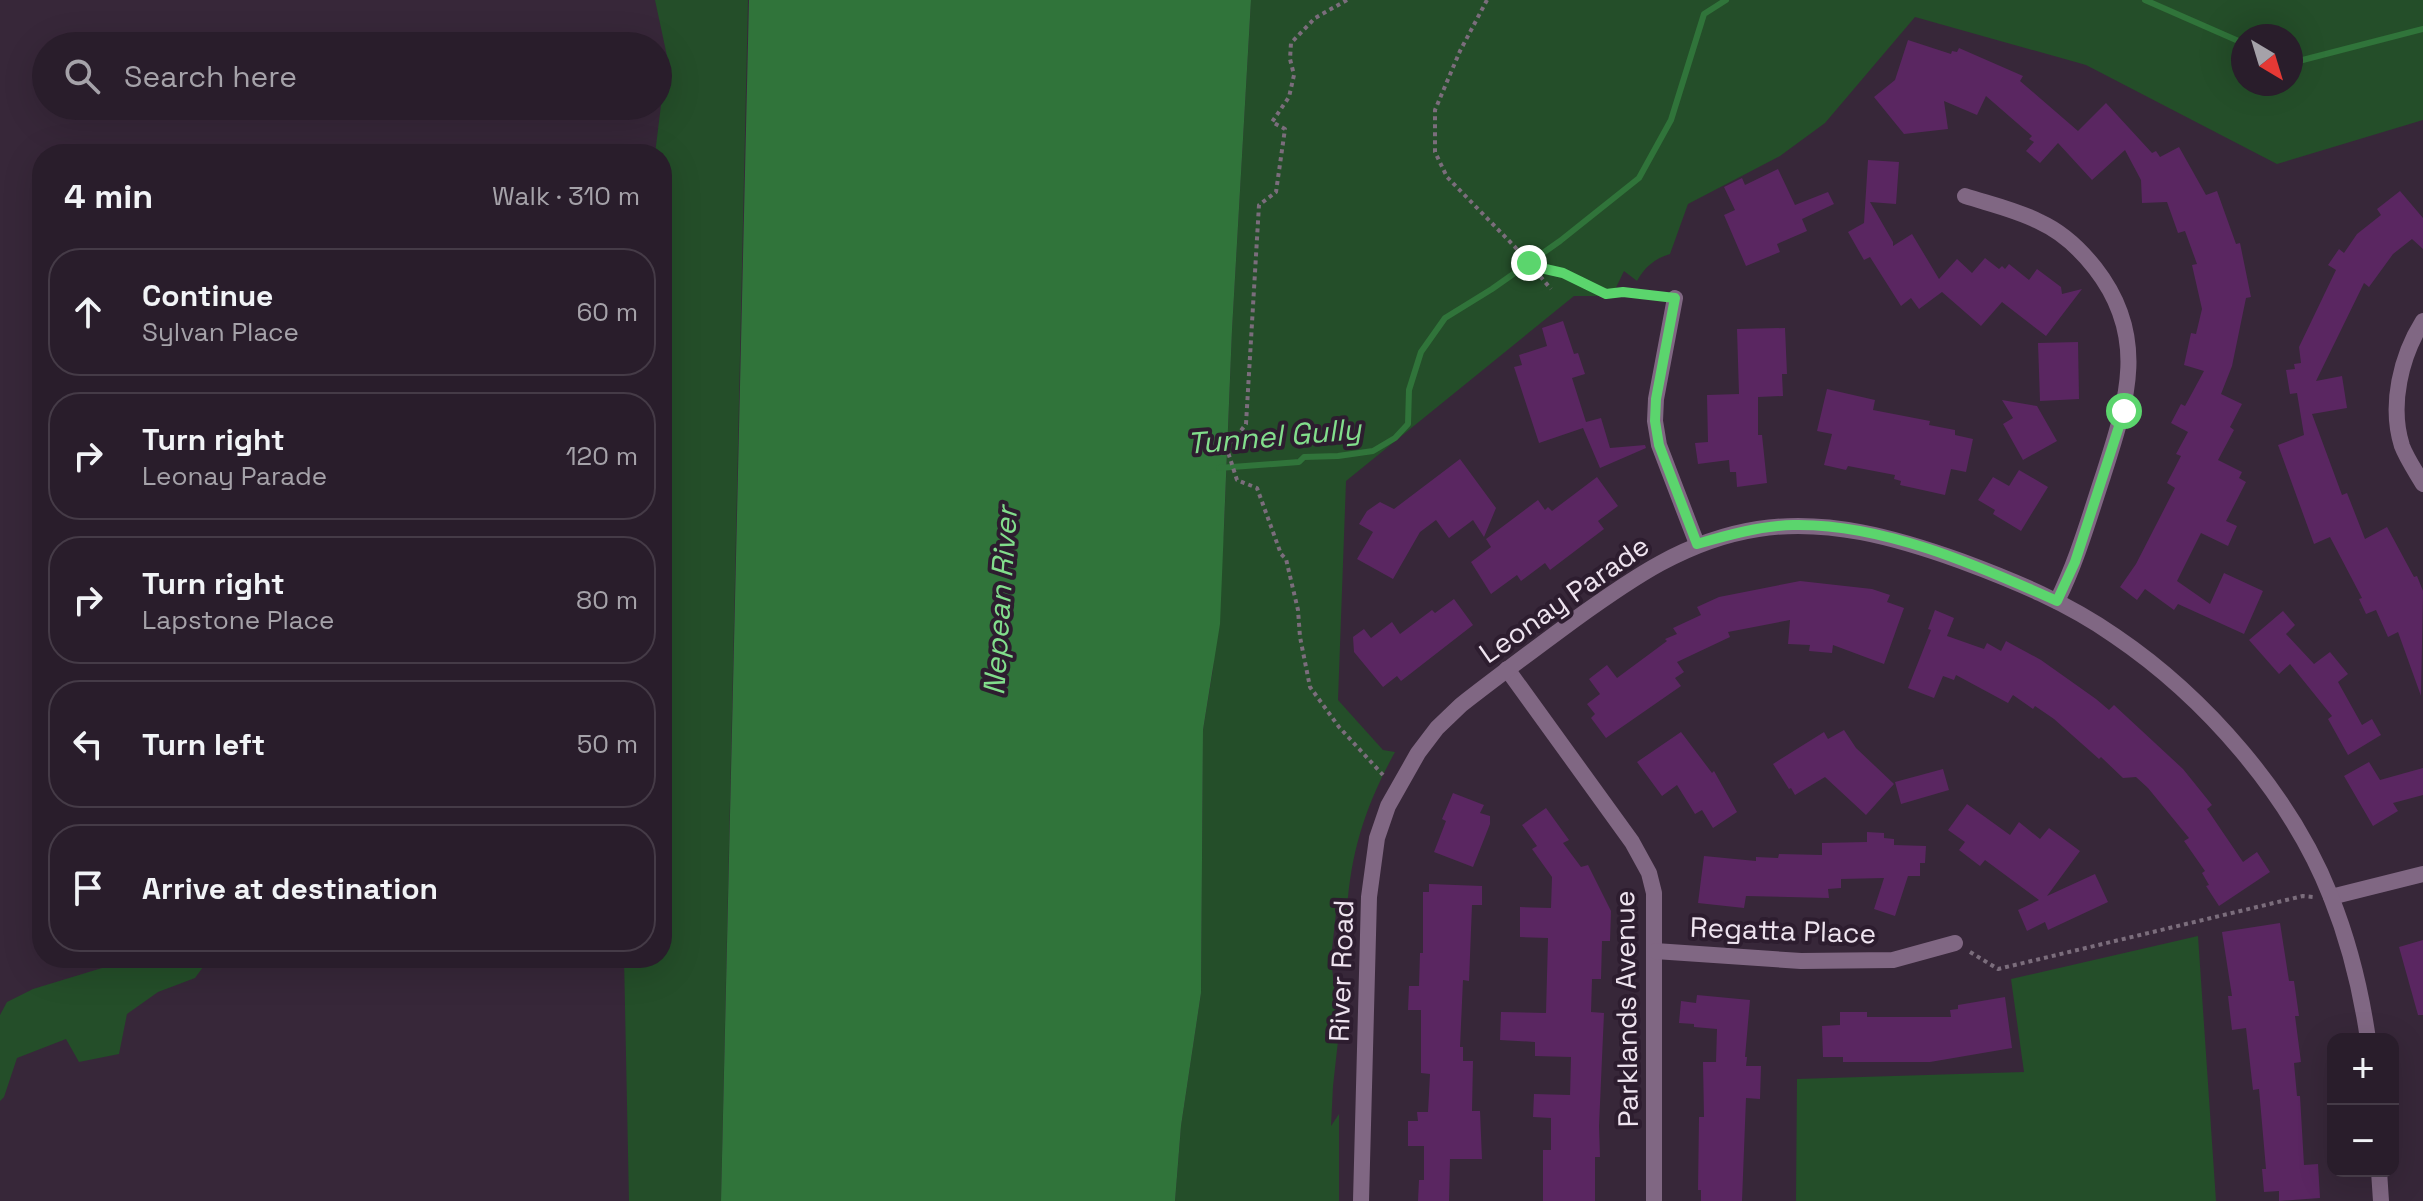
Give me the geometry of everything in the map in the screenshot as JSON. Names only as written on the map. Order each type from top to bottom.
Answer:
[{"type":"street","points":[[1965,196],[2027,216],[2067,239],[2100,274],[2124,321],[2129,363],[2124,411],[2075,562],[2057,601]]},
{"type":"street","points":[[1675,298],[1656,399],[1655,421],[1659,445],[1697,544]]},
{"type":"street","points":[[2423,321],[2402,367],[2398,406],[2402,445],[2423,484]]},
{"type":"street","name":"Leonay Parade","points":[[1418,753],[1437,728],[1461,705],[1507,669],[1640,573],[1697,544],[1740,532],[1812,526],[1851,530],[1940,554],[1999,575],[2057,601],[2114,635],[2159,669],[2243,753],[2289,817],[2331,897],[2354,972],[2367,1033]]},
{"type":"street","name":"Parklands Avenue","points":[[1507,669],[1625,831],[1644,863],[1654,893],[1654,1201]]},
{"type":"street","name":"River Road","points":[[1361,1201],[1369,897],[1382,822],[1400,781],[1418,753]]},
{"type":"street","points":[[2331,897],[2423,874]]},
{"type":"street","name":"Regatta Place","points":[[1655,951],[1801,961],[1893,960],[1955,943]]},
{"type":"street","points":[[2379,1177],[2381,1201]]},
{"type":"path","points":[[1347,0],[1315,18],[1291,43],[1290,59],[1294,75],[1289,97],[1272,122],[1285,129],[1276,192],[1259,205],[1246,424],[1227,449],[1237,480],[1257,488],[1281,554],[1286,559],[1310,687],[1339,727],[1383,775]]},
{"type":"path","points":[[1487,0],[1460,51],[1435,110],[1435,152],[1447,177],[1551,289]]},
{"type":"path","points":[[1532,266],[1563,273],[1606,294],[1623,292],[1675,298]]},
{"type":"path","points":[[1955,943],[1998,969],[2303,896],[2331,897]]},
{"type":"shaded area","points":[[655,0],[748,0],[721,1201],[629,1201],[624,968],[672,968],[672,144],[656,144],[659,120],[672,120],[672,32],[662,32]]},
{"type":"shaded area","points":[[1251,0],[2423,0],[2423,120],[2277,164],[2086,65],[1915,17],[1825,123],[1780,156],[1688,204],[1670,254],[1650,264],[1637,281],[1624,271],[1612,296],[1574,296],[1346,481],[1338,700],[1383,750],[1395,752],[1362,828],[1352,867],[1347,910],[1336,913],[1331,958],[1339,1032],[1331,1126],[1339,1114],[1339,1201],[1175,1201],[1181,1126],[1201,993],[1203,730],[1213,669],[1224,528]]},
{"type":"shaded area","points":[[2198,936],[2216,1201],[1796,1201],[1797,1079],[2024,1072],[2011,979]]},
{"type":"shaded area","points":[[102,968],[202,968],[195,978],[158,992],[127,1014],[119,1054],[79,1062],[66,1039],[17,1058],[0,1101],[0,1015],[7,1002],[33,989]]},
{"type":"water","name":"Nepean River","points":[[749,0],[1251,0],[1232,330],[1220,624],[1203,730],[1201,993],[1181,1126],[1175,1201],[721,1201]]},
{"type":"building","points":[[1908,40],[1951,54],[1959,48],[2023,76],[2020,81],[2078,131],[2106,103],[2152,153],[2156,151],[2160,157],[2179,147],[2206,195],[2217,191],[2236,244],[2240,243],[2251,297],[2246,298],[2232,366],[2221,394],[2242,404],[2230,427],[2234,430],[2218,460],[2242,472],[2239,478],[2246,482],[2226,521],[2237,526],[2228,546],[2201,533],[2177,581],[2210,604],[2224,573],[2263,591],[2244,634],[2178,604],[2174,610],[2145,589],[2137,600],[2120,587],[2136,564],[2175,488],[2167,483],[2181,456],[2176,454],[2188,432],[2171,423],[2181,404],[2185,406],[2204,371],[2184,365],[2191,333],[2196,334],[2202,309],[2192,265],[2197,264],[2185,231],[2178,233],[2167,202],[2142,203],[2141,180],[2125,150],[2092,180],[2058,143],[2040,163],[2026,151],[2034,142],[2029,139],[2032,136],[1986,96],[1977,115],[1944,101],[1948,129],[1904,134],[1874,97],[1895,80]]},
{"type":"building","points":[[1868,160],[1899,162],[1896,204],[1870,202],[1893,246],[1912,234],[1939,279],[1957,259],[1972,273],[1985,258],[1999,269],[2002,266],[2005,269],[2009,264],[2029,280],[2037,269],[2061,287],[2062,294],[2082,289],[2046,336],[2002,302],[1981,326],[1942,292],[1919,309],[1911,298],[1901,306],[1870,257],[1864,260],[1848,232],[1864,223]]},
{"type":"building","points":[[1778,169],[1795,205],[1828,192],[1834,204],[1802,219],[1807,231],[1777,244],[1780,252],[1746,266],[1724,215],[1735,210],[1724,187],[1742,178],[1745,185]]},
{"type":"building","points":[[2400,191],[2423,218],[2423,249],[2412,239],[2393,254],[2369,287],[2364,283],[2316,381],[2342,376],[2347,408],[2312,414],[2342,495],[2347,493],[2365,539],[2387,527],[2423,591],[2421,696],[2398,632],[2388,637],[2376,610],[2366,614],[2359,599],[2362,598],[2330,537],[2314,544],[2278,445],[2304,435],[2297,393],[2290,394],[2286,370],[2295,369],[2294,364],[2301,363],[2299,347],[2336,270],[2328,265],[2339,249],[2344,253],[2357,234],[2381,215],[2377,209]]},
{"type":"building","points":[[1563,321],[1574,354],[1578,353],[1585,374],[1572,378],[1586,422],[1601,418],[1610,448],[1645,445],[1646,448],[1600,468],[1583,428],[1539,443],[1514,367],[1522,365],[1519,355],[1547,346],[1542,328]]},
{"type":"building","points":[[1785,328],[1787,374],[1782,374],[1783,396],[1758,397],[1758,435],[1762,435],[1767,483],[1737,487],[1736,472],[1730,472],[1729,460],[1698,464],[1695,443],[1708,442],[1707,395],[1739,394],[1737,329]]},
{"type":"building","points":[[2078,342],[2079,399],[2040,401],[2038,343]]},
{"type":"building","points":[[1827,389],[1875,400],[1873,410],[1930,421],[1929,425],[1955,430],[1955,435],[1973,439],[1966,472],[1951,469],[1945,495],[1900,485],[1901,481],[1894,479],[1895,475],[1824,465],[1832,434],[1817,431]]},
{"type":"building","points":[[2002,400],[2037,406],[2057,441],[2023,460],[2003,424],[2013,418]]},
{"type":"building","points":[[1460,459],[1496,508],[1484,537],[1473,520],[1449,538],[1436,520],[1420,532],[1393,579],[1357,559],[1373,532],[1359,524],[1367,511],[1380,502],[1394,509]]},
{"type":"building","points":[[2019,470],[2048,487],[2021,531],[1993,514],[1995,510],[1978,500],[1993,477],[2009,486]]},
{"type":"building","points":[[1597,477],[1618,506],[1598,521],[1604,529],[1550,570],[1545,563],[1521,581],[1517,575],[1491,594],[1471,562],[1491,547],[1486,539],[1538,500],[1545,510],[1548,507],[1552,511]]},
{"type":"building","points":[[1800,581],[1872,589],[1890,595],[1887,602],[1904,608],[1884,664],[1833,645],[1832,653],[1809,651],[1810,645],[1788,644],[1790,620],[1728,632],[1730,637],[1677,662],[1684,672],[1675,678],[1681,686],[1606,738],[1591,718],[1595,714],[1587,704],[1600,694],[1589,679],[1607,665],[1617,678],[1667,641],[1665,639],[1677,634],[1673,628],[1701,615],[1697,607],[1719,597]]},
{"type":"building","points":[[1454,599],[1473,625],[1401,681],[1397,676],[1383,687],[1354,652],[1353,637],[1364,629],[1371,638],[1392,622],[1400,634],[1432,610],[1435,613]]},
{"type":"building","points":[[1935,610],[1954,618],[1947,636],[1984,649],[1987,643],[2001,651],[2006,641],[2041,660],[2109,710],[2114,705],[2183,769],[2212,805],[2207,809],[2243,862],[2257,852],[2270,872],[2219,906],[2206,886],[2209,885],[2202,873],[2205,871],[2184,841],[2189,838],[2148,788],[2136,777],[2123,778],[2054,719],[2013,695],[2008,703],[1956,675],[1954,680],[1943,676],[1934,698],[1908,688],[1931,630],[1928,629]]},
{"type":"building","points":[[2283,611],[2295,625],[2286,634],[2314,664],[2330,652],[2348,674],[2338,682],[2362,725],[2372,719],[2381,735],[2348,755],[2328,719],[2332,716],[2290,664],[2279,674],[2249,640]]},
{"type":"building","points":[[1844,730],[1856,748],[1894,784],[1866,815],[1825,777],[1795,795],[1773,764],[1824,732],[1828,739]]},
{"type":"building","points":[[1681,732],[1712,773],[1714,771],[1737,812],[1713,828],[1702,810],[1695,814],[1677,785],[1662,796],[1637,762]]},
{"type":"building","points":[[2369,762],[2380,780],[2423,768],[2423,795],[2393,803],[2398,811],[2373,826],[2344,776]]},
{"type":"building","points":[[1943,769],[1949,790],[1901,804],[1895,782]]},
{"type":"building","points":[[1453,793],[1484,805],[1480,813],[1490,816],[1490,824],[1473,867],[1434,852],[1446,821],[1442,819]]},
{"type":"building","points":[[1967,804],[2010,835],[2019,822],[2040,839],[2049,828],[2080,851],[2047,896],[2095,874],[2108,902],[2048,930],[2045,922],[2027,931],[2018,910],[2039,900],[1985,860],[1980,866],[1959,850],[1965,842],[1948,830]]},
{"type":"building","points":[[1546,808],[1569,840],[1563,843],[1581,867],[1588,865],[1611,911],[1610,941],[1602,941],[1601,979],[1592,979],[1591,1012],[1604,1013],[1600,1157],[1595,1157],[1595,1201],[1543,1201],[1543,1150],[1551,1150],[1551,1118],[1533,1117],[1534,1094],[1570,1095],[1571,1057],[1535,1056],[1535,1042],[1500,1040],[1501,1012],[1546,1013],[1548,938],[1520,937],[1520,907],[1551,908],[1552,877],[1532,849],[1537,846],[1522,825]]},
{"type":"building","points":[[1867,832],[1884,833],[1884,838],[1894,839],[1894,845],[1926,846],[1925,863],[1920,863],[1920,876],[1908,876],[1895,916],[1874,909],[1884,878],[1841,879],[1841,888],[1828,889],[1829,898],[1746,896],[1744,908],[1698,903],[1704,856],[1756,861],[1756,857],[1778,858],[1779,854],[1822,855],[1822,843],[1867,842]]},
{"type":"building","points":[[1429,884],[1482,886],[1482,905],[1472,905],[1469,981],[1463,980],[1460,1047],[1463,1047],[1463,1061],[1473,1061],[1472,1111],[1480,1111],[1482,1159],[1450,1159],[1449,1201],[1418,1201],[1419,1180],[1424,1180],[1424,1146],[1408,1146],[1408,1121],[1418,1121],[1417,1112],[1428,1112],[1430,1074],[1421,1073],[1421,1010],[1408,1010],[1409,986],[1419,986],[1420,953],[1423,953],[1423,892],[1429,892]]},
{"type":"building","points":[[2280,923],[2289,981],[2294,981],[2299,1016],[2295,1016],[2301,1062],[2294,1063],[2297,1096],[2300,1096],[2304,1165],[2318,1164],[2320,1198],[2279,1201],[2279,1191],[2264,1192],[2262,1169],[2266,1169],[2259,1089],[2253,1090],[2246,1028],[2232,1030],[2228,996],[2232,996],[2222,932]]},
{"type":"building","points":[[2423,940],[2423,1015],[2418,1015],[2399,947]]},
{"type":"building","points":[[1697,995],[1750,1000],[1745,1057],[1746,1066],[1761,1066],[1760,1099],[1746,1098],[1742,1201],[1701,1201],[1701,1190],[1698,1190],[1699,1117],[1704,1117],[1703,1062],[1716,1062],[1717,1029],[1679,1023],[1681,1001],[1696,1003]]},
{"type":"building","points":[[2005,997],[2012,1048],[1930,1062],[1843,1062],[1843,1057],[1823,1057],[1822,1026],[1840,1025],[1840,1012],[1867,1012],[1867,1017],[1951,1017],[1950,1010],[1958,1009],[1958,1005]]},
{"type":"waterway","name":"Tunnel Gully","points":[[1219,468],[1299,462],[1304,457],[1373,451],[1395,438],[1408,424],[1409,390],[1421,352],[1445,318],[1560,241],[1639,178],[1671,120],[1704,14],[1726,0]]},
{"type":"waterway","name":"Tunnel Gully","points":[[2145,0],[2231,38]]},
{"type":"waterway","name":"Tunnel Gully","points":[[2303,60],[2423,29]]},
{"type":"route","points":[[1529,263],[1563,273],[1606,294],[1623,292],[1675,298],[1656,399],[1655,421],[1659,445],[1697,544],[1740,532],[1791,525],[1841,528],[1940,554],[1999,575],[2057,601],[2075,562],[2124,411]]}]
